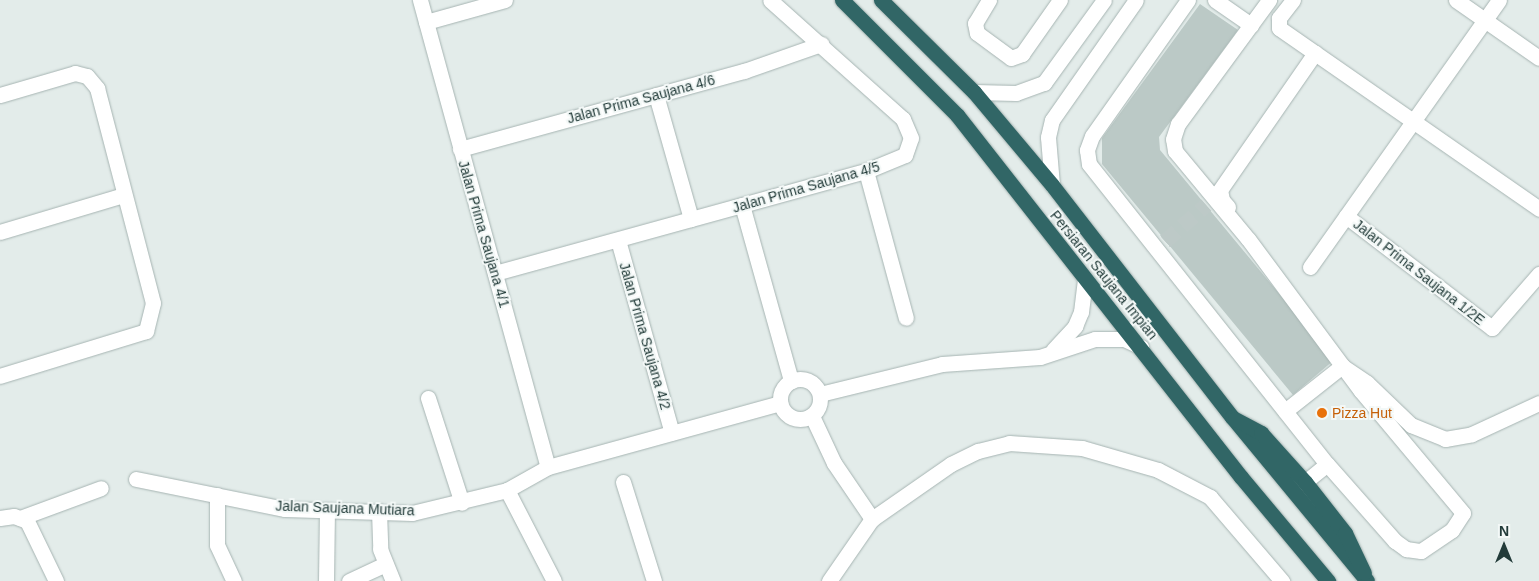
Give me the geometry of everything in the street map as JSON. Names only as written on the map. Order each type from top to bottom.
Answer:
[{"type":"highway","name":"Persiaran Saujana Impian","points":[[842,0],[957,115],[1241,476],[1328,581]]},
{"type":"highway","name":"Persiaran Saujana Impian","points":[[881,0],[974,92],[1052,184],[1232,417],[1367,581]]},
{"type":"highway","points":[[1232,417],[1261,433],[1305,482],[1346,533],[1357,552],[1367,581]]},
{"type":"street","name":"Jalan Prima Saujana 4/1","points":[[420,0],[548,467]]},
{"type":"street","points":[[426,22],[505,0]]},
{"type":"street","name":"Jalan Prima Saujana 4/5","points":[[495,273],[866,172],[905,155],[912,138],[910,130],[899,114],[770,0]]},
{"type":"street","points":[[989,0],[975,22],[977,33],[1011,58],[1022,54],[1060,0]]},
{"type":"street","points":[[974,92],[1016,93],[1044,83],[1104,0]]},
{"type":"street","points":[[1052,184],[1048,137],[1052,120],[1136,0]]},
{"type":"street","points":[[1188,0],[1092,136],[1087,150],[1089,164],[1160,245],[1327,464],[1395,541],[1406,549],[1421,551],[1452,530],[1462,513],[1210,202],[1175,151],[1173,139],[1178,124],[1269,0]]},
{"type":"street","points":[[1215,0],[1251,25]]},
{"type":"street","points":[[1293,0],[1279,18],[1279,28],[1539,209]]},
{"type":"street","points":[[1456,0],[1539,58]]},
{"type":"street","points":[[1310,267],[1499,0]]},
{"type":"street","name":"Jalan Prima Saujana 4/6","points":[[460,149],[744,71],[821,44]]},
{"type":"street","points":[[1248,231],[1222,200],[1220,190],[1315,53]]},
{"type":"street","points":[[0,95],[75,73],[87,76],[97,88],[123,195],[153,303],[146,331],[0,376]]},
{"type":"street","points":[[656,95],[691,220]]},
{"type":"street","points":[[866,172],[906,318]]},
{"type":"street","points":[[0,232],[123,195]]},
{"type":"street","points":[[742,206],[791,381]]},
{"type":"street","name":"Jalan Prima Saujana 1/2E","points":[[1346,216],[1492,328],[1539,274]]},
{"type":"street","name":"Jalan Prima Saujana 4/2","points":[[618,240],[672,433]]},
{"type":"street","points":[[1052,351],[1075,326],[1081,312],[1085,280]]},
{"type":"street","points":[[820,394],[942,364],[1040,357],[1052,351],[1110,338],[1124,339],[1141,347]]},
{"type":"street","points":[[1285,411],[1342,366]]},
{"type":"street","points":[[1342,366],[1367,383],[1411,426],[1445,440],[1472,434],[1539,403]]},
{"type":"street","points":[[807,380],[820,394],[818,409],[812,416],[799,420],[792,418],[780,403],[781,391],[791,381],[807,380]]},
{"type":"street","points":[[428,398],[462,503]]},
{"type":"street","name":"Jalan Saujana Mutiara","points":[[136,479],[285,509],[412,513],[462,503],[507,490],[548,467],[780,403]]},
{"type":"street","points":[[812,416],[834,464],[872,519]]},
{"type":"street","points":[[828,581],[872,519],[943,470],[978,451],[1009,443],[1082,448],[1158,470],[1210,497],[1282,581]]},
{"type":"street","points":[[1305,482],[1327,464]]},
{"type":"street","points":[[623,482],[654,581]]},
{"type":"street","points":[[0,518],[20,518],[101,488]]},
{"type":"street","points":[[507,490],[554,581]]},
{"type":"street","points":[[217,495],[217,545],[234,581]]},
{"type":"street","points":[[326,581],[327,510]]},
{"type":"street","points":[[379,512],[380,548],[394,581]]},
{"type":"street","points":[[20,518],[27,521],[56,581]]},
{"type":"street","points":[[349,581],[386,564]]},
{"type":"building","points":[[1200,4],[1238,30],[1159,137],[1160,150],[1334,360],[1293,395],[1102,164],[1102,138]]},
{"type":"tunnel","points":[[1165,241],[1206,205]]},
{"type":"place","name":"Pizza Hut","points":[[1322,413]]}]
